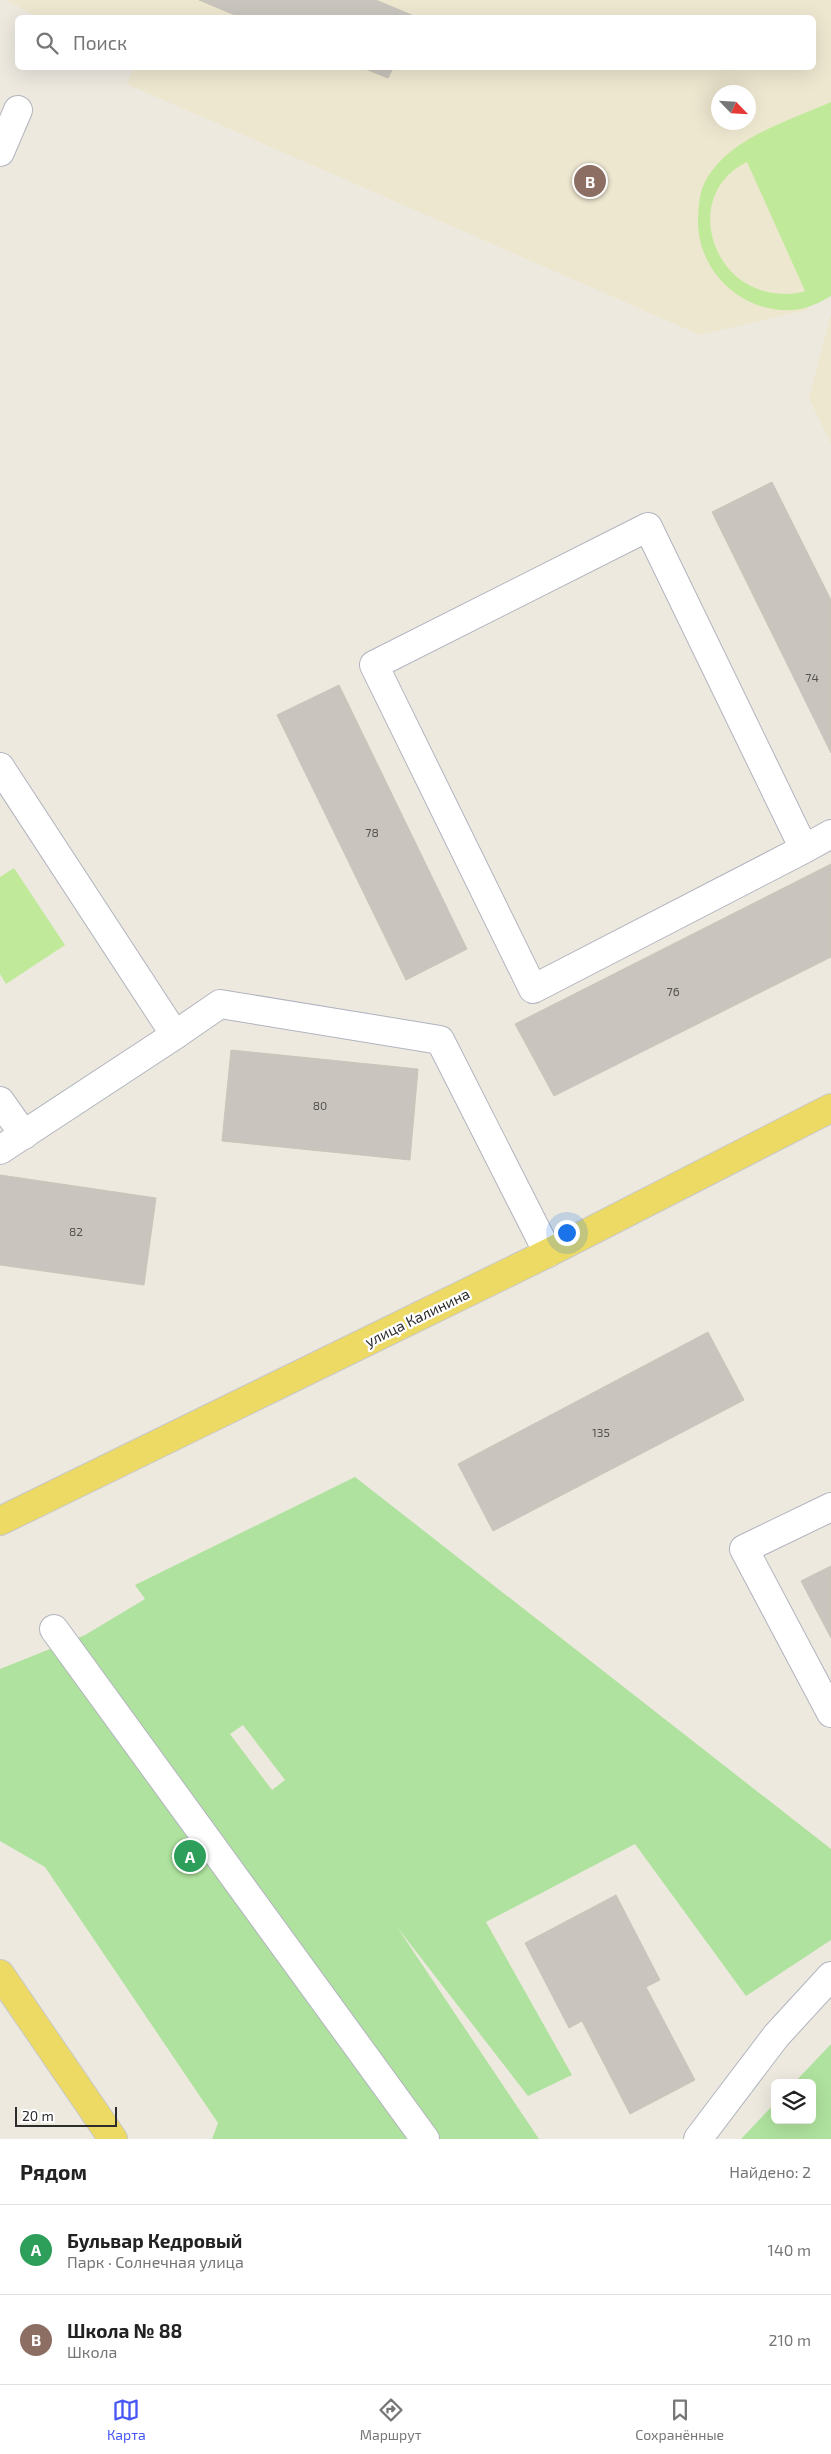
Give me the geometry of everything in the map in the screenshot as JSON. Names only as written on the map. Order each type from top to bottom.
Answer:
[{"type":"main road","name":"улица Калинина","points":[[0,1521],[548,1253],[831,1108]]},
{"type":"main road","points":[[0,1974],[112,2139]]},
{"type":"lane","points":[[0,152],[18,110]]},
{"type":"lane","points":[[804,848],[648,527],[374,665],[533,989],[831,834]]},
{"type":"lane","points":[[0,767],[175,1035]]},
{"type":"lane","points":[[0,1150],[220,1004],[440,1040],[548,1253]]},
{"type":"lane","points":[[0,1101],[24,1135]]},
{"type":"lane","points":[[831,1507],[744,1549],[831,1714]]},
{"type":"lane","points":[[54,1629],[425,2139]]},
{"type":"lane","points":[[698,2139],[776,2036],[831,1976]]},
{"type":"shaded area","points":[[5,0],[831,0],[831,240],[807,310],[700,335],[127,84],[133,70],[816,70],[816,15],[34,15]]},
{"type":"shaded area","points":[[831,314],[831,444],[809,398]]},
{"type":"green space","points":[[831,102],[831,296],[817,303],[792,310],[773,309],[755,304],[739,296],[725,284],[713,270],[705,254],[699,237],[698,218],[699,203],[704,183],[718,163],[731,151],[763,131]],"holes":[[[747,162],[805,291],[772,293],[747,284],[728,268],[715,246],[710,223],[713,199],[725,178]]]},
{"type":"green space","points":[[14,868],[65,945],[6,984],[0,974],[0,877]]},
{"type":"green space","points":[[355,1477],[831,1849],[831,1940],[746,1996],[635,1844],[486,1922],[572,2075],[528,2096],[397,1927],[539,2139],[212,2139],[218,2123],[45,1867],[0,1841],[0,1669],[85,1635],[145,1599],[135,1585]],"holes":[[[243,1725],[285,1780],[272,1790],[230,1734]]]},
{"type":"green space","points":[[831,2044],[831,2139],[741,2139],[771,2107],[771,2124],[816,2124],[816,2079],[798,2079]]},
{"type":"building","points":[[199,0],[376,0],[412,15],[235,15]]},
{"type":"building","points":[[368,70],[392,70],[388,78]]},
{"type":"building","points":[[772,482],[831,600],[831,753],[712,512]]},
{"type":"building","points":[[339,685],[467,949],[406,980],[277,715]]},
{"type":"building","points":[[831,864],[831,957],[554,1096],[515,1024]]},
{"type":"building","points":[[231,1050],[418,1069],[410,1160],[222,1141]]},
{"type":"building","points":[[0,1175],[156,1198],[144,1285],[0,1265]]},
{"type":"building","points":[[708,1332],[744,1400],[493,1531],[458,1464]]},
{"type":"building","points":[[831,1566],[831,1638],[801,1581]]},
{"type":"building","points":[[616,1895],[660,1980],[646,1987],[695,2080],[630,2114],[582,2021],[569,2028],[525,1943]]},
{"type":"place","name":"Школа № 88","points":[[590,181]]},
{"type":"place","name":"Бульвар Кедровый","points":[[190,1856]]}]
